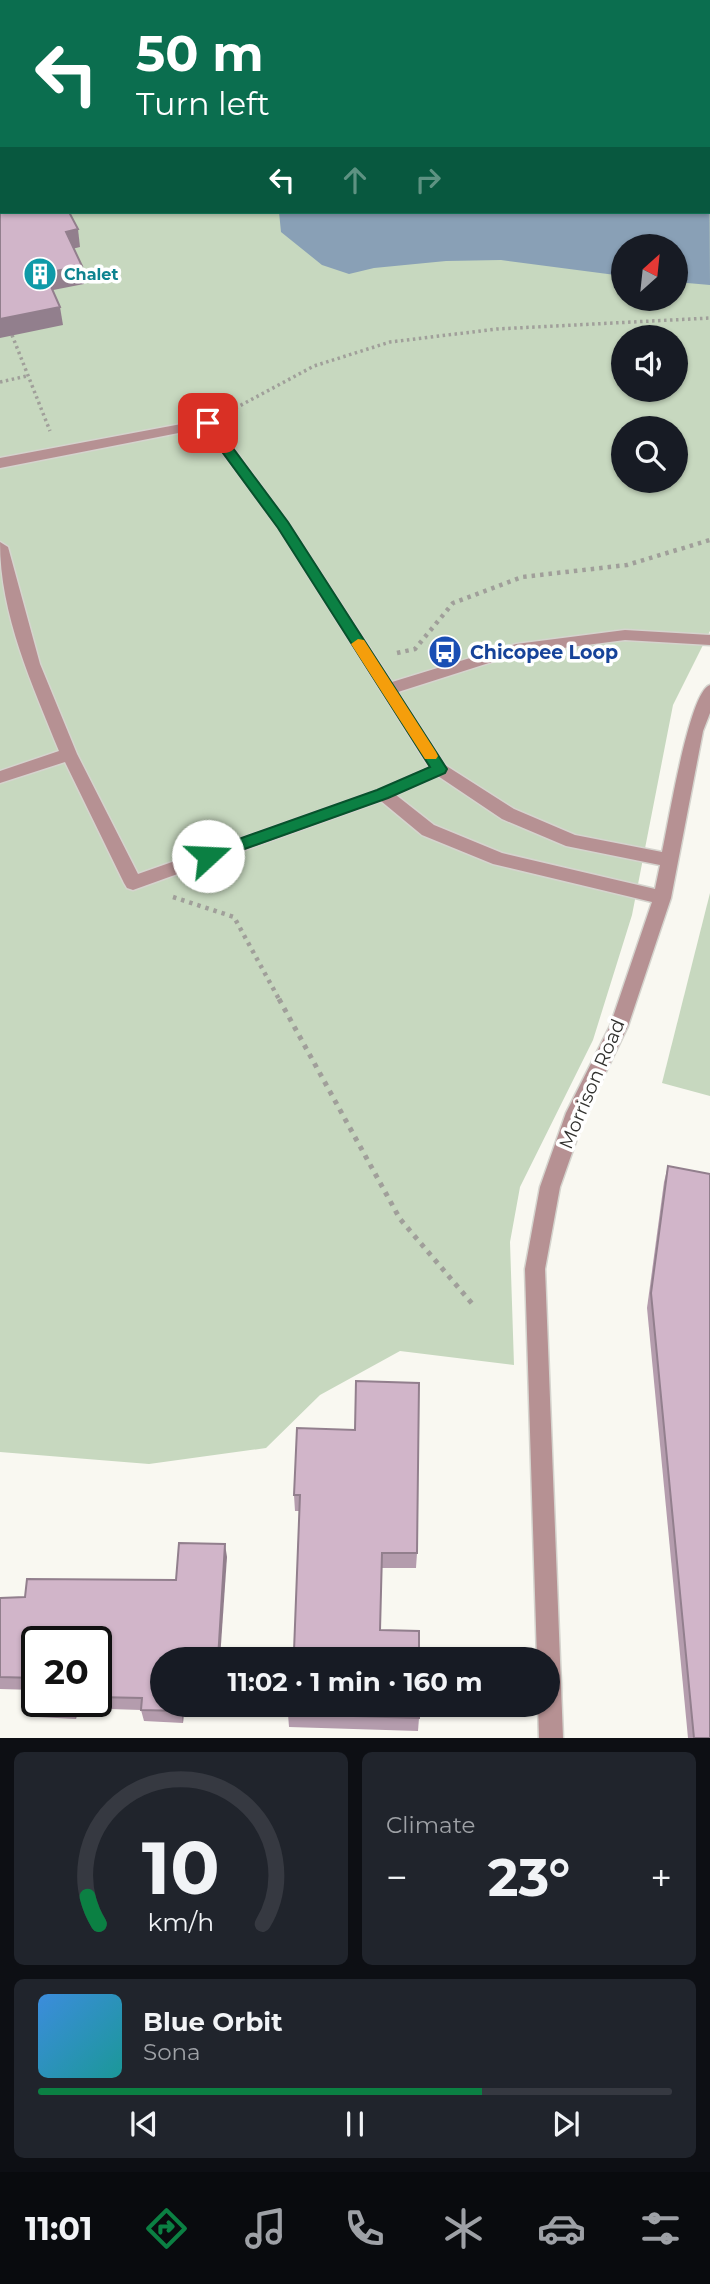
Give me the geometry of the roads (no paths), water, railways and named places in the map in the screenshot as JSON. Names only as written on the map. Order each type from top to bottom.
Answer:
[{"type":"street","points":[[0,463],[208,423],[283,525],[439,769],[508,814],[572,841],[671,860]]},
{"type":"street","points":[[0,547],[32,664],[69,754],[132,883],[383,794],[439,769]]},
{"type":"street","points":[[388,689],[516,649],[625,635],[710,640]]},
{"type":"street","name":"Morrison Road","points":[[551,1738],[535,1269],[550,1187],[576,1113],[619,1026],[662,898],[695,731],[710,691]]},
{"type":"street","points":[[0,777],[69,754]]},
{"type":"street","points":[[383,794],[428,830],[499,859],[662,898]]},
{"type":"water","points":[[279,214],[710,214],[710,285],[688,283],[688,234],[611,234],[611,274],[501,260],[446,261],[374,268],[349,274],[322,265],[281,232]]},
{"type":"place","name":"Chalet","points":[[40,274]]},
{"type":"place","name":"Chicopee Loop","points":[[445,652]]}]
